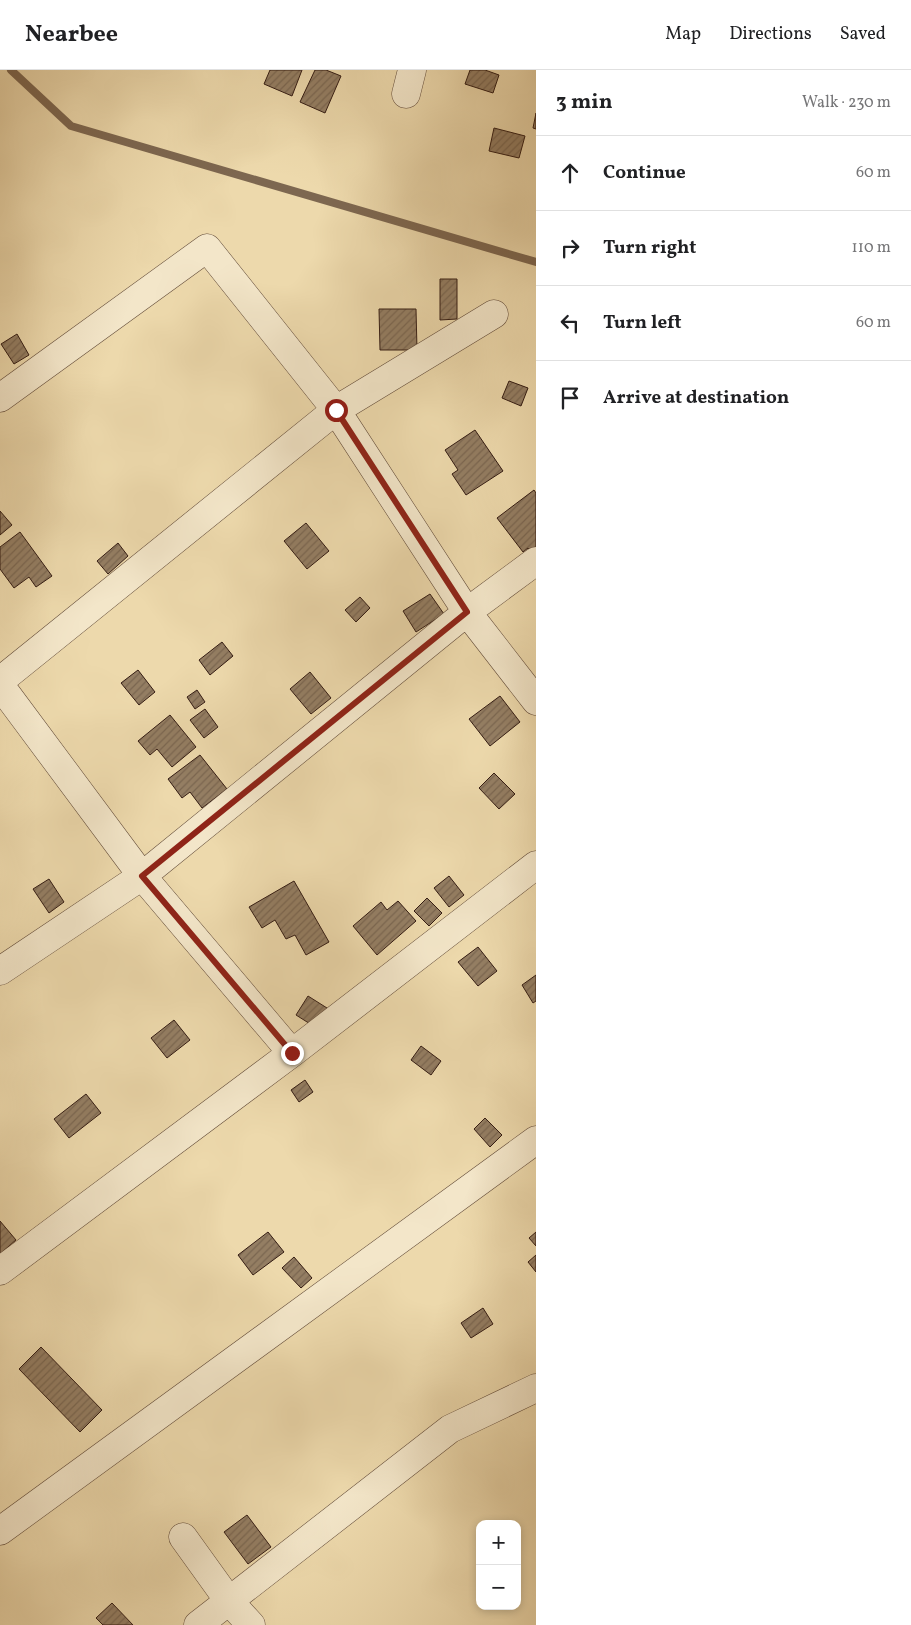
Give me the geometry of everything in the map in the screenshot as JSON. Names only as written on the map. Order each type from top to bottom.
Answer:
[{"type":"street","points":[[0,398],[208,248],[336,410],[467,612],[536,701]]},
{"type":"street","points":[[292,1053],[142,876],[0,683],[336,410],[494,314]]},
{"type":"street","points":[[0,971],[142,876],[467,612],[536,561]]},
{"type":"street","points":[[0,1271],[292,1053],[536,865]]},
{"type":"street","points":[[0,1531],[536,1140]]},
{"type":"street","points":[[198,1625],[450,1429],[536,1388]]},
{"type":"street","points":[[183,1537],[229,1601],[251,1625]]},
{"type":"building","points":[[270,70],[302,70],[292,96],[264,84]]},
{"type":"building","points":[[315,70],[326,70],[341,76],[325,113],[300,102]]},
{"type":"building","points":[[470,70],[485,70],[499,75],[493,93],[465,84]]},
{"type":"building","points":[[536,113],[536,129],[533,128]]},
{"type":"building","points":[[494,128],[525,136],[519,158],[489,151]]},
{"type":"building","points":[[440,279],[457,279],[457,319],[440,320]]},
{"type":"building","points":[[379,309],[416,309],[417,350],[380,350]]},
{"type":"building","points":[[17,334],[29,355],[14,364],[1,344]]},
{"type":"building","points":[[509,381],[528,388],[521,406],[502,398]]},
{"type":"building","points":[[475,430],[503,471],[466,495],[452,474],[458,470],[445,450]]},
{"type":"building","points":[[534,490],[536,493],[536,558],[528,548],[523,552],[497,518]]},
{"type":"building","points":[[0,511],[12,525],[0,535]]},
{"type":"building","points":[[306,523],[329,551],[307,569],[284,541]]},
{"type":"building","points":[[20,532],[52,576],[36,587],[29,577],[14,588],[0,569],[0,547]]},
{"type":"building","points":[[118,543],[128,556],[108,574],[97,561]]},
{"type":"building","points":[[430,594],[444,614],[416,632],[403,611]]},
{"type":"building","points":[[360,597],[370,608],[356,622],[345,610]]},
{"type":"building","points":[[222,642],[233,656],[210,675],[199,660]]},
{"type":"building","points":[[138,670],[155,692],[139,705],[121,683]]},
{"type":"building","points":[[310,672],[331,698],[311,714],[290,689]]},
{"type":"building","points":[[197,690],[205,702],[195,709],[187,697]]},
{"type":"building","points":[[500,696],[520,722],[490,746],[469,719]]},
{"type":"building","points":[[205,709],[218,727],[204,738],[190,720]]},
{"type":"building","points":[[170,715],[196,747],[172,767],[157,749],[150,755],[138,741]]},
{"type":"building","points":[[200,755],[227,789],[202,808],[190,792],[182,798],[168,779]]},
{"type":"building","points":[[494,773],[515,794],[499,809],[479,788]]},
{"type":"building","points":[[449,876],[464,895],[449,907],[434,888]]},
{"type":"building","points":[[49,879],[64,902],[49,913],[33,889]]},
{"type":"building","points":[[294,881],[329,942],[306,955],[295,935],[286,939],[275,920],[262,928],[249,907]]},
{"type":"building","points":[[427,898],[442,913],[429,926],[414,911]]},
{"type":"building","points":[[398,901],[416,921],[377,955],[353,926],[381,902],[387,910]]},
{"type":"building","points":[[478,947],[497,971],[478,986],[458,962]]},
{"type":"building","points":[[536,975],[536,1001],[533,1003],[522,985]]},
{"type":"building","points":[[308,996],[327,1008],[315,1027],[296,1015]]},
{"type":"building","points":[[174,1020],[190,1040],[167,1058],[151,1038]]},
{"type":"building","points":[[421,1046],[441,1061],[431,1075],[411,1060]]},
{"type":"building","points":[[305,1080],[313,1092],[299,1102],[291,1090]]},
{"type":"building","points":[[86,1094],[101,1113],[69,1138],[54,1119]]},
{"type":"building","points":[[485,1118],[502,1135],[490,1147],[474,1129]]},
{"type":"building","points":[[0,1221],[16,1240],[0,1254]]},
{"type":"building","points":[[268,1232],[284,1252],[253,1275],[238,1255]]},
{"type":"building","points":[[536,1232],[536,1246],[529,1238]]},
{"type":"building","points":[[536,1255],[536,1272],[528,1262]]},
{"type":"building","points":[[294,1257],[312,1278],[301,1288],[282,1268]]},
{"type":"building","points":[[483,1308],[493,1324],[471,1338],[461,1323]]},
{"type":"building","points":[[41,1347],[102,1410],[80,1432],[19,1369]]},
{"type":"building","points":[[247,1515],[271,1547],[248,1564],[224,1532]]},
{"type":"building","points":[[112,1603],[133,1625],[103,1625],[96,1618]]},
{"type":"waterway","points":[[11,70],[71,126],[536,262]]},
{"type":"route","points":[[292,1053],[142,876],[467,612],[336,410]]}]
